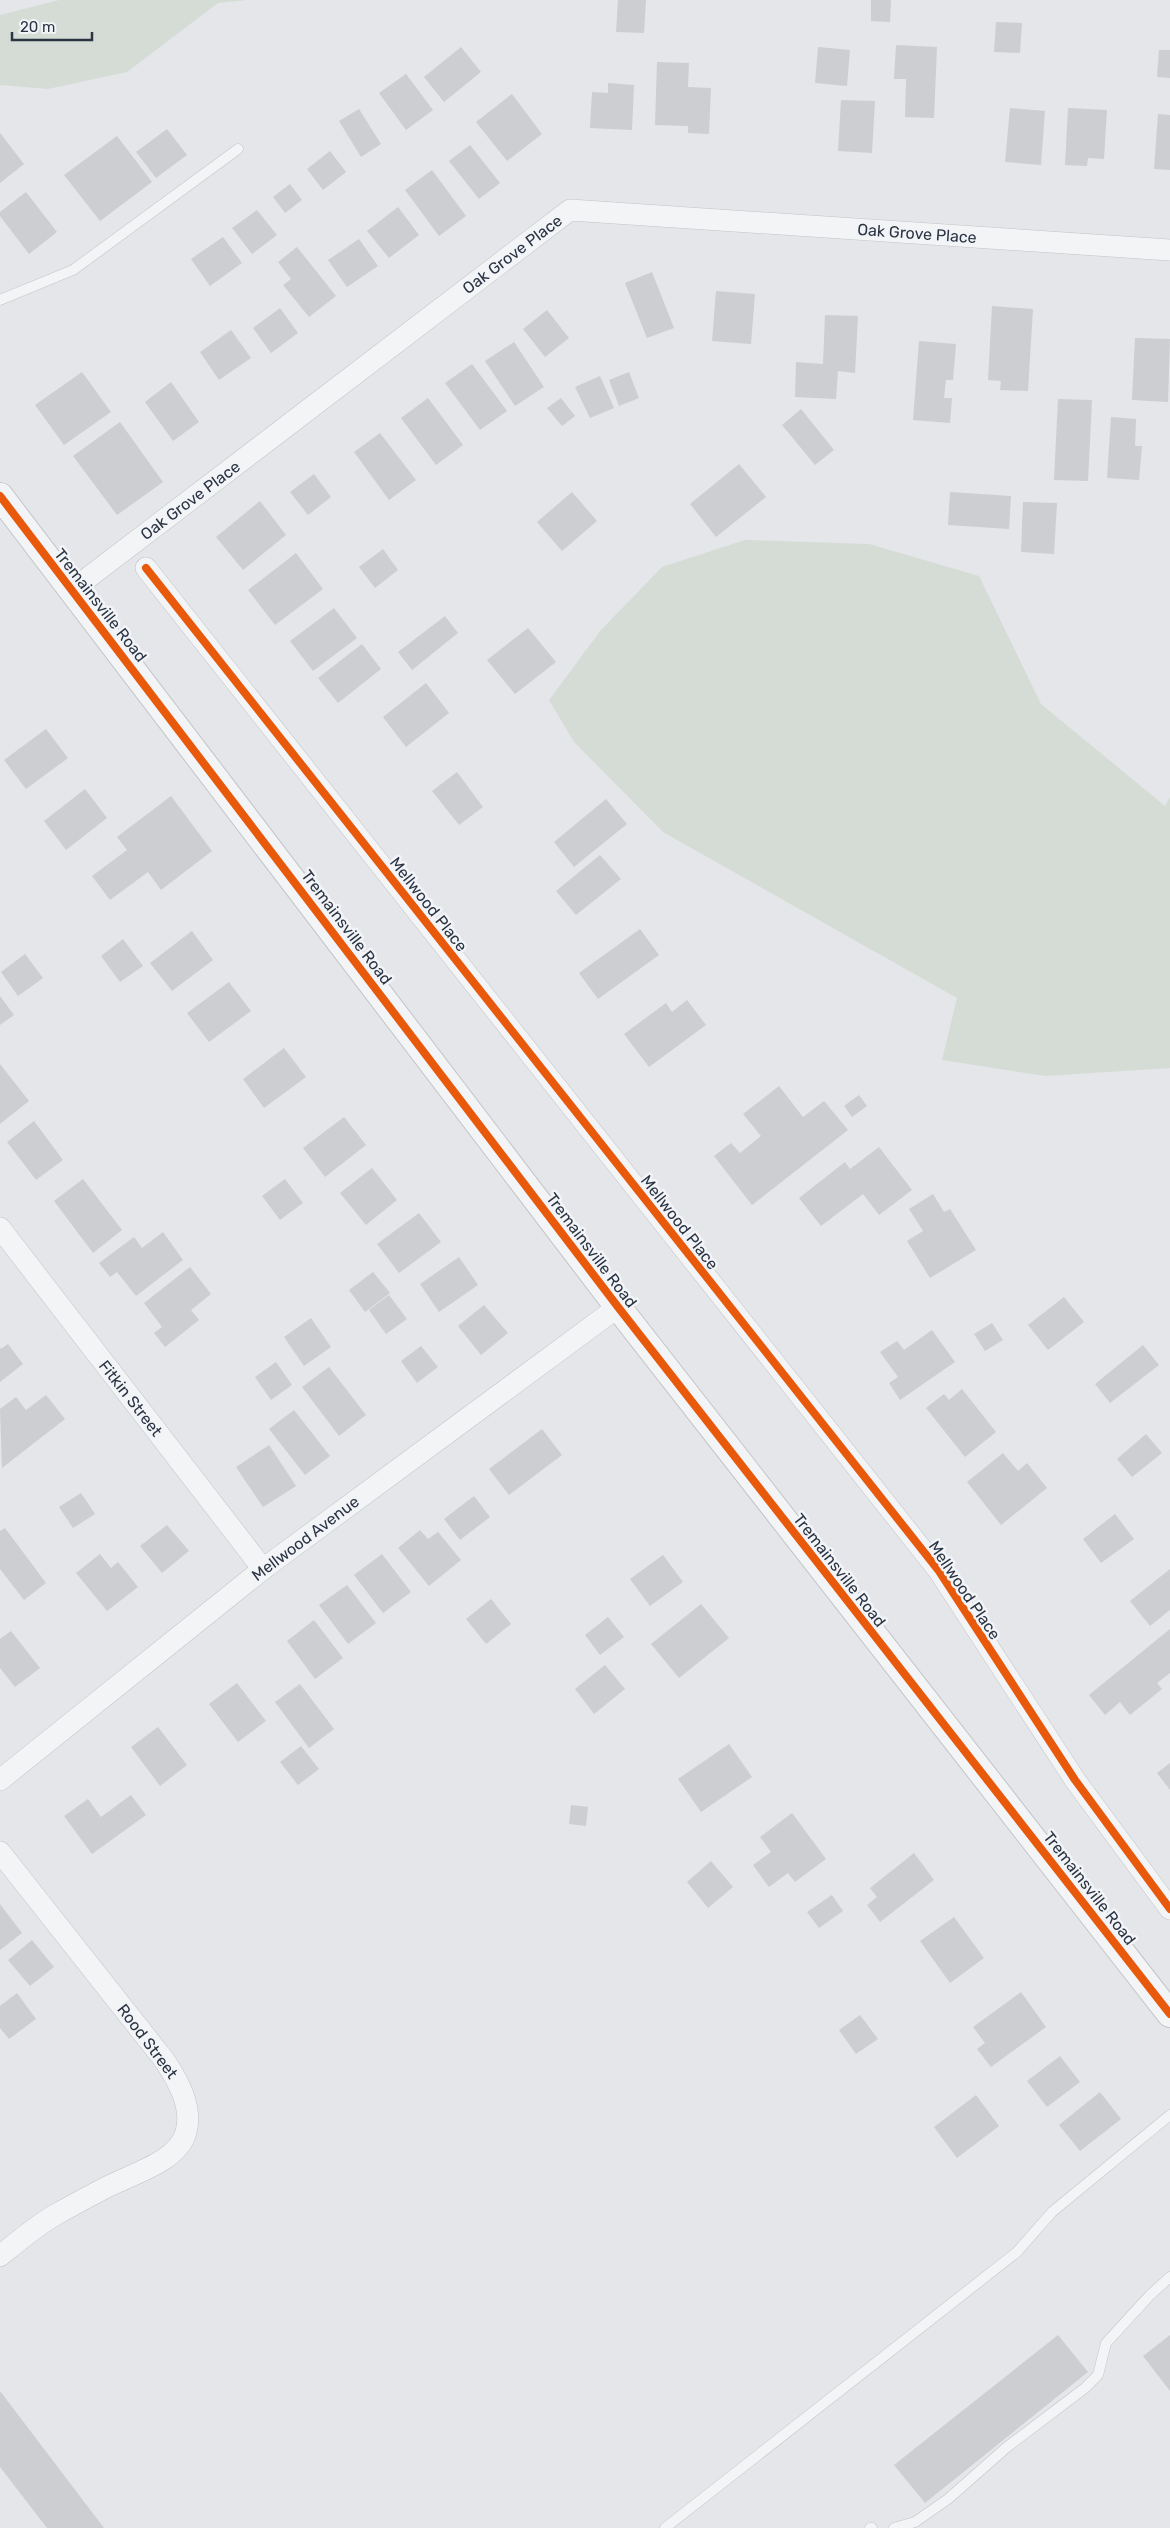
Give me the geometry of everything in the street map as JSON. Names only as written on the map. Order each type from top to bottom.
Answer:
[{"type":"street","name":"Oak Grove Place","points":[[72,590],[570,210],[1170,250]]},
{"type":"street","name":"Tremainsville Road","points":[[0,496],[618,1307],[1170,2014]]},
{"type":"street","name":"Mellwood Place","points":[[146,568],[939,1571],[1075,1780],[1170,1909]]},
{"type":"street","name":"Fitkin Street","points":[[0,1228],[263,1569]]},
{"type":"street","name":"Mellwood Avenue","points":[[0,1780],[263,1569],[618,1307]]},
{"type":"street","name":"Rood Street","points":[[0,1852],[165,2061],[179,2083],[187,2109],[186,2133],[172,2152],[150,2168],[120,2180],[52,2216],[0,2256]]},
{"type":"lane","points":[[0,300],[73,270],[238,149]]},
{"type":"lane","points":[[665,2528],[1017,2252],[1052,2212],[1170,2115]]},
{"type":"lane","points":[[894,2528],[915,2522],[948,2499],[1007,2447],[1085,2388],[1098,2375],[1106,2344],[1149,2296],[1170,2278]]},
{"type":"shaded area","points":[[59,0],[247,0],[218,3],[127,72],[48,89],[0,85],[0,15]]},
{"type":"shaded area","points":[[745,540],[869,544],[979,576],[1041,704],[1165,806],[1170,797],[1170,1068],[1046,1076],[942,1060],[957,998],[663,832],[574,742],[549,700],[601,630],[662,567]]},
{"type":"building","points":[[618,0],[646,0],[644,33],[616,32]]},
{"type":"building","points":[[871,0],[891,0],[890,22],[871,21]]},
{"type":"building","points":[[996,22],[1022,23],[1020,53],[994,52]]},
{"type":"building","points":[[896,45],[937,47],[934,118],[905,117],[906,79],[894,79]]},
{"type":"building","points":[[461,47],[481,72],[444,102],[424,77]]},
{"type":"building","points":[[818,47],[850,50],[847,86],[815,83]]},
{"type":"building","points":[[1159,50],[1170,50],[1170,78],[1157,77]]},
{"type":"building","points":[[657,62],[689,63],[688,87],[711,88],[709,134],[688,133],[688,126],[655,125]]},
{"type":"building","points":[[406,74],[433,110],[406,130],[379,93]]},
{"type":"building","points":[[608,83],[634,85],[632,130],[590,128],[592,92],[608,93]]},
{"type":"building","points":[[512,94],[542,134],[507,161],[476,122]]},
{"type":"building","points":[[841,100],[875,101],[872,153],[838,151]]},
{"type":"building","points":[[1010,108],[1045,111],[1041,165],[1005,162]]},
{"type":"building","points":[[1068,108],[1107,110],[1104,159],[1088,158],[1087,166],[1065,165]]},
{"type":"building","points":[[359,109],[381,144],[361,157],[339,121]]},
{"type":"building","points":[[1158,114],[1170,115],[1170,170],[1154,169]]},
{"type":"building","points":[[167,129],[187,155],[156,178],[136,152]]},
{"type":"building","points":[[0,133],[24,164],[0,183]]},
{"type":"building","points":[[117,136],[152,182],[100,221],[64,175]]},
{"type":"building","points":[[470,145],[500,183],[479,199],[449,161]]},
{"type":"building","points":[[330,151],[346,172],[323,190],[307,169]]},
{"type":"building","points":[[432,170],[466,216],[439,236],[405,190]]},
{"type":"building","points":[[290,184],[302,200],[285,213],[273,197]]},
{"type":"building","points":[[26,192],[57,232],[29,254],[0,216],[0,212]]},
{"type":"building","points":[[398,207],[419,235],[389,258],[367,231]]},
{"type":"building","points":[[257,210],[277,235],[252,254],[232,228]]},
{"type":"building","points":[[223,237],[242,263],[210,286],[191,259]]},
{"type":"building","points":[[359,239],[378,266],[347,287],[328,260]]},
{"type":"building","points":[[297,247],[336,296],[309,317],[283,285],[291,279],[278,262]]},
{"type":"building","points":[[652,272],[674,328],[647,338],[625,283]]},
{"type":"building","points":[[716,291],[755,294],[751,344],[712,341]]},
{"type":"building","points":[[992,306],[1033,309],[1028,391],[1000,390],[1001,381],[988,380]]},
{"type":"building","points":[[280,308],[298,333],[271,353],[253,328]]},
{"type":"building","points":[[547,310],[569,338],[545,357],[523,329]]},
{"type":"building","points":[[825,315],[858,316],[855,373],[838,371],[836,399],[795,397],[796,362],[823,364]]},
{"type":"building","points":[[231,330],[251,358],[219,380],[200,352]]},
{"type":"building","points":[[1135,338],[1170,339],[1168,402],[1132,400]]},
{"type":"building","points":[[919,341],[956,344],[953,380],[946,380],[944,398],[952,398],[950,423],[913,420]]},
{"type":"building","points":[[514,342],[544,387],[515,406],[485,361]]},
{"type":"building","points":[[472,364],[507,411],[480,430],[445,383]]},
{"type":"building","points":[[82,372],[111,412],[64,445],[35,405]]},
{"type":"building","points":[[629,372],[639,398],[619,406],[609,380]]},
{"type":"building","points":[[600,376],[614,408],[590,418],[575,387]]},
{"type":"building","points":[[171,382],[199,422],[173,441],[145,402]]},
{"type":"building","points":[[428,398],[463,445],[436,465],[401,418]]},
{"type":"building","points":[[561,398],[575,416],[562,426],[547,408]]},
{"type":"building","points":[[1058,399],[1092,400],[1088,481],[1054,480]]},
{"type":"building","points":[[801,409],[834,450],[815,465],[782,425]]},
{"type":"building","points":[[1111,417],[1136,419],[1135,446],[1142,446],[1139,480],[1107,478]]},
{"type":"building","points":[[120,422],[163,482],[117,515],[73,456]]},
{"type":"building","points":[[380,433],[416,480],[389,500],[354,452]]},
{"type":"building","points":[[739,464],[766,497],[716,537],[690,504]]},
{"type":"building","points":[[314,474],[331,497],[308,515],[290,492]]},
{"type":"building","points":[[572,492],[597,521],[562,551],[537,522]]},
{"type":"building","points":[[950,492],[1011,496],[1009,529],[948,525]]},
{"type":"building","points":[[260,501],[286,535],[243,570],[216,537]]},
{"type":"building","points":[[1023,502],[1057,503],[1054,554],[1021,552]]},
{"type":"building","points":[[383,549],[398,570],[375,588],[359,567]]},
{"type":"building","points":[[296,553],[323,589],[275,625],[248,590]]},
{"type":"building","points":[[334,608],[357,638],[313,671],[290,641]]},
{"type":"building","points":[[445,616],[458,633],[412,670],[398,652]]},
{"type":"building","points":[[528,628],[556,662],[515,694],[487,660]]},
{"type":"building","points":[[362,644],[381,669],[338,703],[318,678]]},
{"type":"building","points":[[426,683],[449,713],[406,747],[383,717]]},
{"type":"building","points":[[46,729],[68,758],[26,789],[4,760]]},
{"type":"building","points":[[457,772],[483,807],[459,825],[432,791]]},
{"type":"building","points":[[85,789],[107,818],[66,850],[44,821]]},
{"type":"building","points":[[171,796],[212,851],[161,890],[148,872],[110,900],[92,876],[127,850],[117,837]]},
{"type":"building","points":[[606,799],[627,824],[574,867],[554,842]]},
{"type":"building","points":[[600,855],[621,879],[576,915],[556,891]]},
{"type":"building","points":[[640,929],[659,955],[598,999],[579,973]]},
{"type":"building","points":[[192,931],[213,960],[172,991],[150,963]]},
{"type":"building","points":[[123,939],[143,966],[120,982],[101,956]]},
{"type":"building","points":[[25,954],[43,978],[18,996],[1,972]]},
{"type":"building","points":[[229,982],[251,1011],[209,1042],[187,1013]]},
{"type":"building","points":[[0,996],[14,1015],[0,1025]]},
{"type":"building","points":[[687,1000],[706,1025],[649,1067],[624,1034],[666,1003],[672,1012]]},
{"type":"building","points":[[284,1048],[306,1077],[264,1108],[243,1079]]},
{"type":"building","points":[[0,1064],[29,1101],[0,1124]]},
{"type":"building","points":[[779,1086],[803,1117],[824,1101],[848,1130],[752,1205],[714,1156],[731,1143],[740,1153],[761,1136],[743,1114]]},
{"type":"building","points":[[859,1095],[867,1106],[852,1117],[844,1106]]},
{"type":"building","points":[[344,1117],[366,1145],[325,1177],[303,1148]]},
{"type":"building","points":[[34,1121],[63,1160],[36,1180],[7,1142]]},
{"type":"building","points":[[879,1147],[912,1190],[879,1215],[863,1194],[821,1226],[799,1198],[845,1162],[850,1169]]},
{"type":"building","points":[[372,1168],[397,1200],[366,1225],[340,1193]]},
{"type":"building","points":[[83,1179],[122,1230],[93,1253],[54,1201]]},
{"type":"building","points":[[285,1179],[303,1203],[280,1220],[262,1196]]},
{"type":"building","points":[[933,1194],[944,1212],[950,1209],[976,1250],[930,1278],[907,1241],[923,1231],[909,1209]]},
{"type":"building","points":[[419,1213],[441,1242],[399,1273],[377,1244]]},
{"type":"building","points":[[163,1232],[183,1260],[136,1296],[117,1272],[110,1277],[99,1263],[134,1237],[142,1248]]},
{"type":"building","points":[[459,1257],[478,1285],[439,1312],[420,1284]]},
{"type":"building","points":[[190,1267],[211,1294],[191,1310],[199,1320],[165,1347],[154,1333],[162,1327],[144,1303]]},
{"type":"building","points":[[373,1272],[390,1293],[365,1312],[349,1290]]},
{"type":"building","points":[[389,1295],[407,1319],[386,1334],[369,1310]]},
{"type":"building","points":[[1064,1297],[1084,1322],[1048,1350],[1028,1325]]},
{"type":"building","points":[[484,1305],[508,1333],[481,1355],[458,1326]]},
{"type":"building","points":[[311,1318],[331,1347],[304,1366],[284,1337]]},
{"type":"building","points":[[992,1323],[1003,1340],[985,1351],[974,1334]]},
{"type":"building","points":[[932,1330],[955,1362],[900,1400],[889,1383],[898,1377],[880,1352],[897,1341],[904,1350]]},
{"type":"building","points":[[8,1344],[23,1364],[0,1382],[0,1347],[1,1349]]},
{"type":"building","points":[[1143,1345],[1159,1365],[1110,1403],[1095,1384]]},
{"type":"building","points":[[421,1346],[438,1367],[417,1383],[401,1361]]},
{"type":"building","points":[[276,1362],[292,1385],[271,1400],[255,1377]]},
{"type":"building","points":[[329,1367],[366,1415],[339,1436],[302,1387]]},
{"type":"building","points":[[962,1389],[996,1432],[965,1457],[926,1408],[944,1394],[949,1400]]},
{"type":"building","points":[[46,1395],[65,1419],[2,1468],[0,1409],[16,1397],[26,1410]]},
{"type":"building","points":[[294,1410],[330,1456],[305,1475],[269,1429]]},
{"type":"building","points":[[542,1429],[562,1455],[509,1495],[489,1469]]},
{"type":"building","points":[[1146,1434],[1162,1453],[1132,1477],[1117,1459]]},
{"type":"building","points":[[269,1445],[296,1486],[263,1507],[236,1467]]},
{"type":"building","points":[[1003,1453],[1018,1471],[1027,1463],[1047,1488],[1001,1525],[967,1482]]},
{"type":"building","points":[[81,1493],[95,1514],[73,1528],[59,1507]]},
{"type":"building","points":[[474,1496],[490,1517],[460,1540],[444,1519]]},
{"type":"building","points":[[1115,1514],[1134,1539],[1101,1563],[1083,1539]]},
{"type":"building","points":[[167,1525],[189,1551],[162,1573],[140,1546]]},
{"type":"building","points":[[5,1528],[46,1583],[24,1600],[0,1569],[0,1531]]},
{"type":"building","points":[[420,1530],[428,1539],[438,1532],[461,1560],[429,1586],[398,1548]]},
{"type":"building","points":[[100,1554],[111,1568],[118,1562],[138,1587],[107,1611],[76,1573]]},
{"type":"building","points":[[382,1554],[411,1592],[383,1613],[354,1575]]},
{"type":"building","points":[[663,1555],[683,1582],[650,1606],[630,1579]]},
{"type":"building","points":[[1170,1569],[1170,1610],[1150,1626],[1130,1601]]},
{"type":"building","points":[[347,1585],[376,1623],[348,1644],[319,1605]]},
{"type":"building","points":[[491,1599],[511,1624],[486,1644],[466,1619]]},
{"type":"building","points":[[701,1604],[729,1638],[679,1678],[651,1644]]},
{"type":"building","points":[[608,1617],[624,1637],[600,1655],[585,1635]]},
{"type":"building","points":[[314,1620],[343,1658],[315,1679],[287,1641]]},
{"type":"building","points":[[1170,1629],[1170,1673],[1157,1683],[1162,1689],[1130,1715],[1120,1702],[1105,1715],[1089,1695]]},
{"type":"building","points":[[11,1631],[40,1668],[15,1687],[0,1668],[0,1639]]},
{"type":"building","points":[[605,1665],[625,1689],[594,1714],[575,1689]]},
{"type":"building","points":[[237,1683],[266,1721],[238,1742],[209,1704]]},
{"type":"building","points":[[300,1684],[334,1729],[309,1748],[275,1702]]},
{"type":"building","points":[[158,1727],[187,1765],[160,1786],[131,1747]]},
{"type":"building","points":[[729,1744],[752,1777],[701,1812],[678,1779]]},
{"type":"building","points":[[301,1746],[319,1769],[298,1785],[280,1762]]},
{"type":"building","points":[[1170,1763],[1170,1790],[1157,1773]]},
{"type":"building","points":[[131,1795],[146,1815],[92,1854],[64,1816],[88,1799],[101,1817]]},
{"type":"building","points":[[571,1805],[588,1807],[586,1826],[569,1824]]},
{"type":"building","points":[[792,1813],[826,1859],[795,1882],[788,1873],[769,1887],[753,1865],[771,1852],[760,1837]]},
{"type":"building","points":[[914,1853],[934,1880],[880,1922],[867,1905],[877,1897],[870,1888]]},
{"type":"building","points":[[711,1861],[733,1887],[708,1908],[687,1882]]},
{"type":"building","points":[[832,1895],[843,1911],[819,1928],[807,1912]]},
{"type":"building","points":[[0,1904],[22,1933],[0,1950]]},
{"type":"building","points":[[954,1917],[984,1958],[950,1983],[920,1941]]},
{"type":"building","points":[[32,1940],[54,1967],[30,1986],[8,1960]]},
{"type":"building","points":[[1021,1992],[1046,2027],[991,2067],[977,2049],[985,2043],[973,2027]]},
{"type":"building","points":[[17,1993],[36,2019],[9,2039],[0,2028],[0,2006]]},
{"type":"building","points":[[860,2015],[878,2039],[856,2054],[839,2030]]},
{"type":"building","points":[[1060,2056],[1080,2082],[1047,2107],[1027,2081]]},
{"type":"building","points":[[1100,2092],[1121,2119],[1080,2151],[1059,2125]]},
{"type":"building","points":[[976,2095],[999,2126],[957,2158],[934,2127]]},
{"type":"building","points":[[1058,2335],[1088,2372],[925,2503],[894,2465]]},
{"type":"building","points":[[1170,2335],[1170,2391],[1143,2356]]},
{"type":"building","points":[[0,2391],[104,2528],[47,2528],[0,2467]]},
{"type":"cycle path","points":[[0,496],[618,1307],[1170,2014]]},
{"type":"cycle path","points":[[146,568],[939,1571],[1075,1780],[1170,1909]]}]
